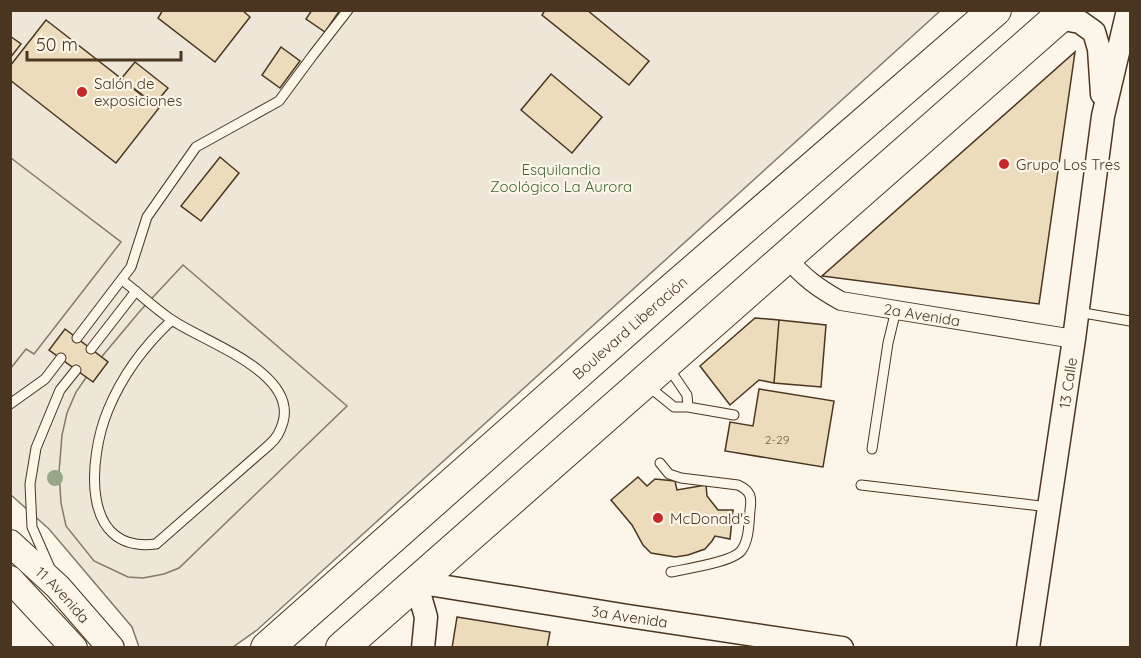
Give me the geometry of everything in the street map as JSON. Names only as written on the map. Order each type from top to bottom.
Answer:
[{"type":"highway","name":"Boulevard Liberación","points":[[267,648],[650,309],[995,10]]},
{"type":"highway","points":[[359,636],[416,582],[1063,14]]},
{"type":"main road","name":"11 Avenida","points":[[10,543],[58,587],[111,648]]},
{"type":"main road","name":"11 Avenida","points":[[10,579],[74,648]]},
{"type":"street","name":"13 Calle","points":[[1028,648],[1078,312],[1104,116],[1128,10]]},
{"type":"street","name":"13 Calle","points":[[1063,14],[1094,32],[1099,49],[1104,116]]},
{"type":"street","name":"2a Avenida","points":[[786,257],[798,272],[818,288],[841,301],[1074,339]]},
{"type":"street","points":[[416,582],[426,617],[423,648]]},
{"type":"street","name":"3a Avenida","points":[[416,582],[842,648]]},
{"type":"lane","points":[[77,338],[131,267],[147,217],[196,147],[279,101],[348,10]]},
{"type":"lane","points":[[122,280],[172,320],[250,363],[276,385],[285,412],[278,437],[269,446],[156,544],[135,545],[126,542],[109,530],[99,514],[94,478],[97,446],[108,410],[128,374],[154,337],[172,320]]},
{"type":"lane","points":[[91,349],[136,291]]},
{"type":"lane","points":[[872,449],[888,343],[896,310]]},
{"type":"lane","points":[[1078,312],[1131,321]]},
{"type":"lane","points":[[10,404],[45,379],[61,358]]},
{"type":"lane","points":[[58,587],[32,527],[30,484],[36,448],[60,390],[76,370]]},
{"type":"lane","points":[[654,373],[674,407],[688,407],[734,415]]},
{"type":"lane","points":[[654,373],[687,394],[688,407]]},
{"type":"lane","points":[[660,463],[669,474],[681,478],[738,485],[746,488],[751,495],[745,544],[740,552],[733,557],[709,564],[670,572]]},
{"type":"lane","points":[[861,485],[1049,507]]},
{"type":"green space","name":"Esquilandia Zoológico La Aurora","points":[[11,11],[940,11],[257,630],[233,647],[139,647],[132,627],[49,529],[11,495]]},
{"type":"shaded area","points":[[11,158],[121,242],[34,354],[26,349],[11,368]]},
{"type":"shaded area","points":[[183,265],[347,406],[179,568],[143,578],[128,577],[94,561],[66,526],[61,503],[59,472],[62,435],[67,413],[76,392],[94,366],[140,311]]},
{"type":"building","points":[[163,10],[242,10],[250,17],[215,62],[158,18]]},
{"type":"building","points":[[312,10],[340,10],[325,32],[306,19]]},
{"type":"building","points":[[545,10],[587,10],[649,61],[629,85],[542,15]]},
{"type":"building","name":"Salón de exposiciones","points":[[46,20],[159,108],[116,163],[10,80],[10,66]]},
{"type":"building","points":[[10,36],[21,44],[10,58]]},
{"type":"building","points":[[281,47],[300,61],[280,88],[262,75]]},
{"type":"building","name":"Grupo Los Tres","points":[[1075,52],[1039,304],[822,276]]},
{"type":"building","points":[[135,62],[168,88],[154,105],[121,79]]},
{"type":"building","points":[[551,74],[602,117],[572,153],[521,110]]},
{"type":"building","points":[[220,157],[239,173],[201,221],[181,206]]},
{"type":"building","points":[[755,318],[779,320],[774,383],[759,380],[730,405],[700,366]]},
{"type":"building","points":[[779,320],[826,325],[821,387],[774,383]]},
{"type":"building","points":[[65,329],[108,362],[93,382],[49,350]]},
{"type":"building","points":[[759,389],[834,401],[823,467],[725,451],[730,422],[753,426]]},
{"type":"building","points":[[638,477],[647,486],[655,479],[675,481],[677,490],[706,485],[707,496],[718,510],[733,510],[730,539],[715,536],[705,549],[688,555],[675,557],[651,553],[611,500]]},
{"type":"building","points":[[457,617],[550,632],[547,648],[452,648]]},
{"type":"place","name":"Salón de exposiciones","points":[[82,92]]},
{"type":"place","name":"Grupo Los Tres","points":[[1004,164]]},
{"type":"place","name":"McDonald's","points":[[658,518]]}]
